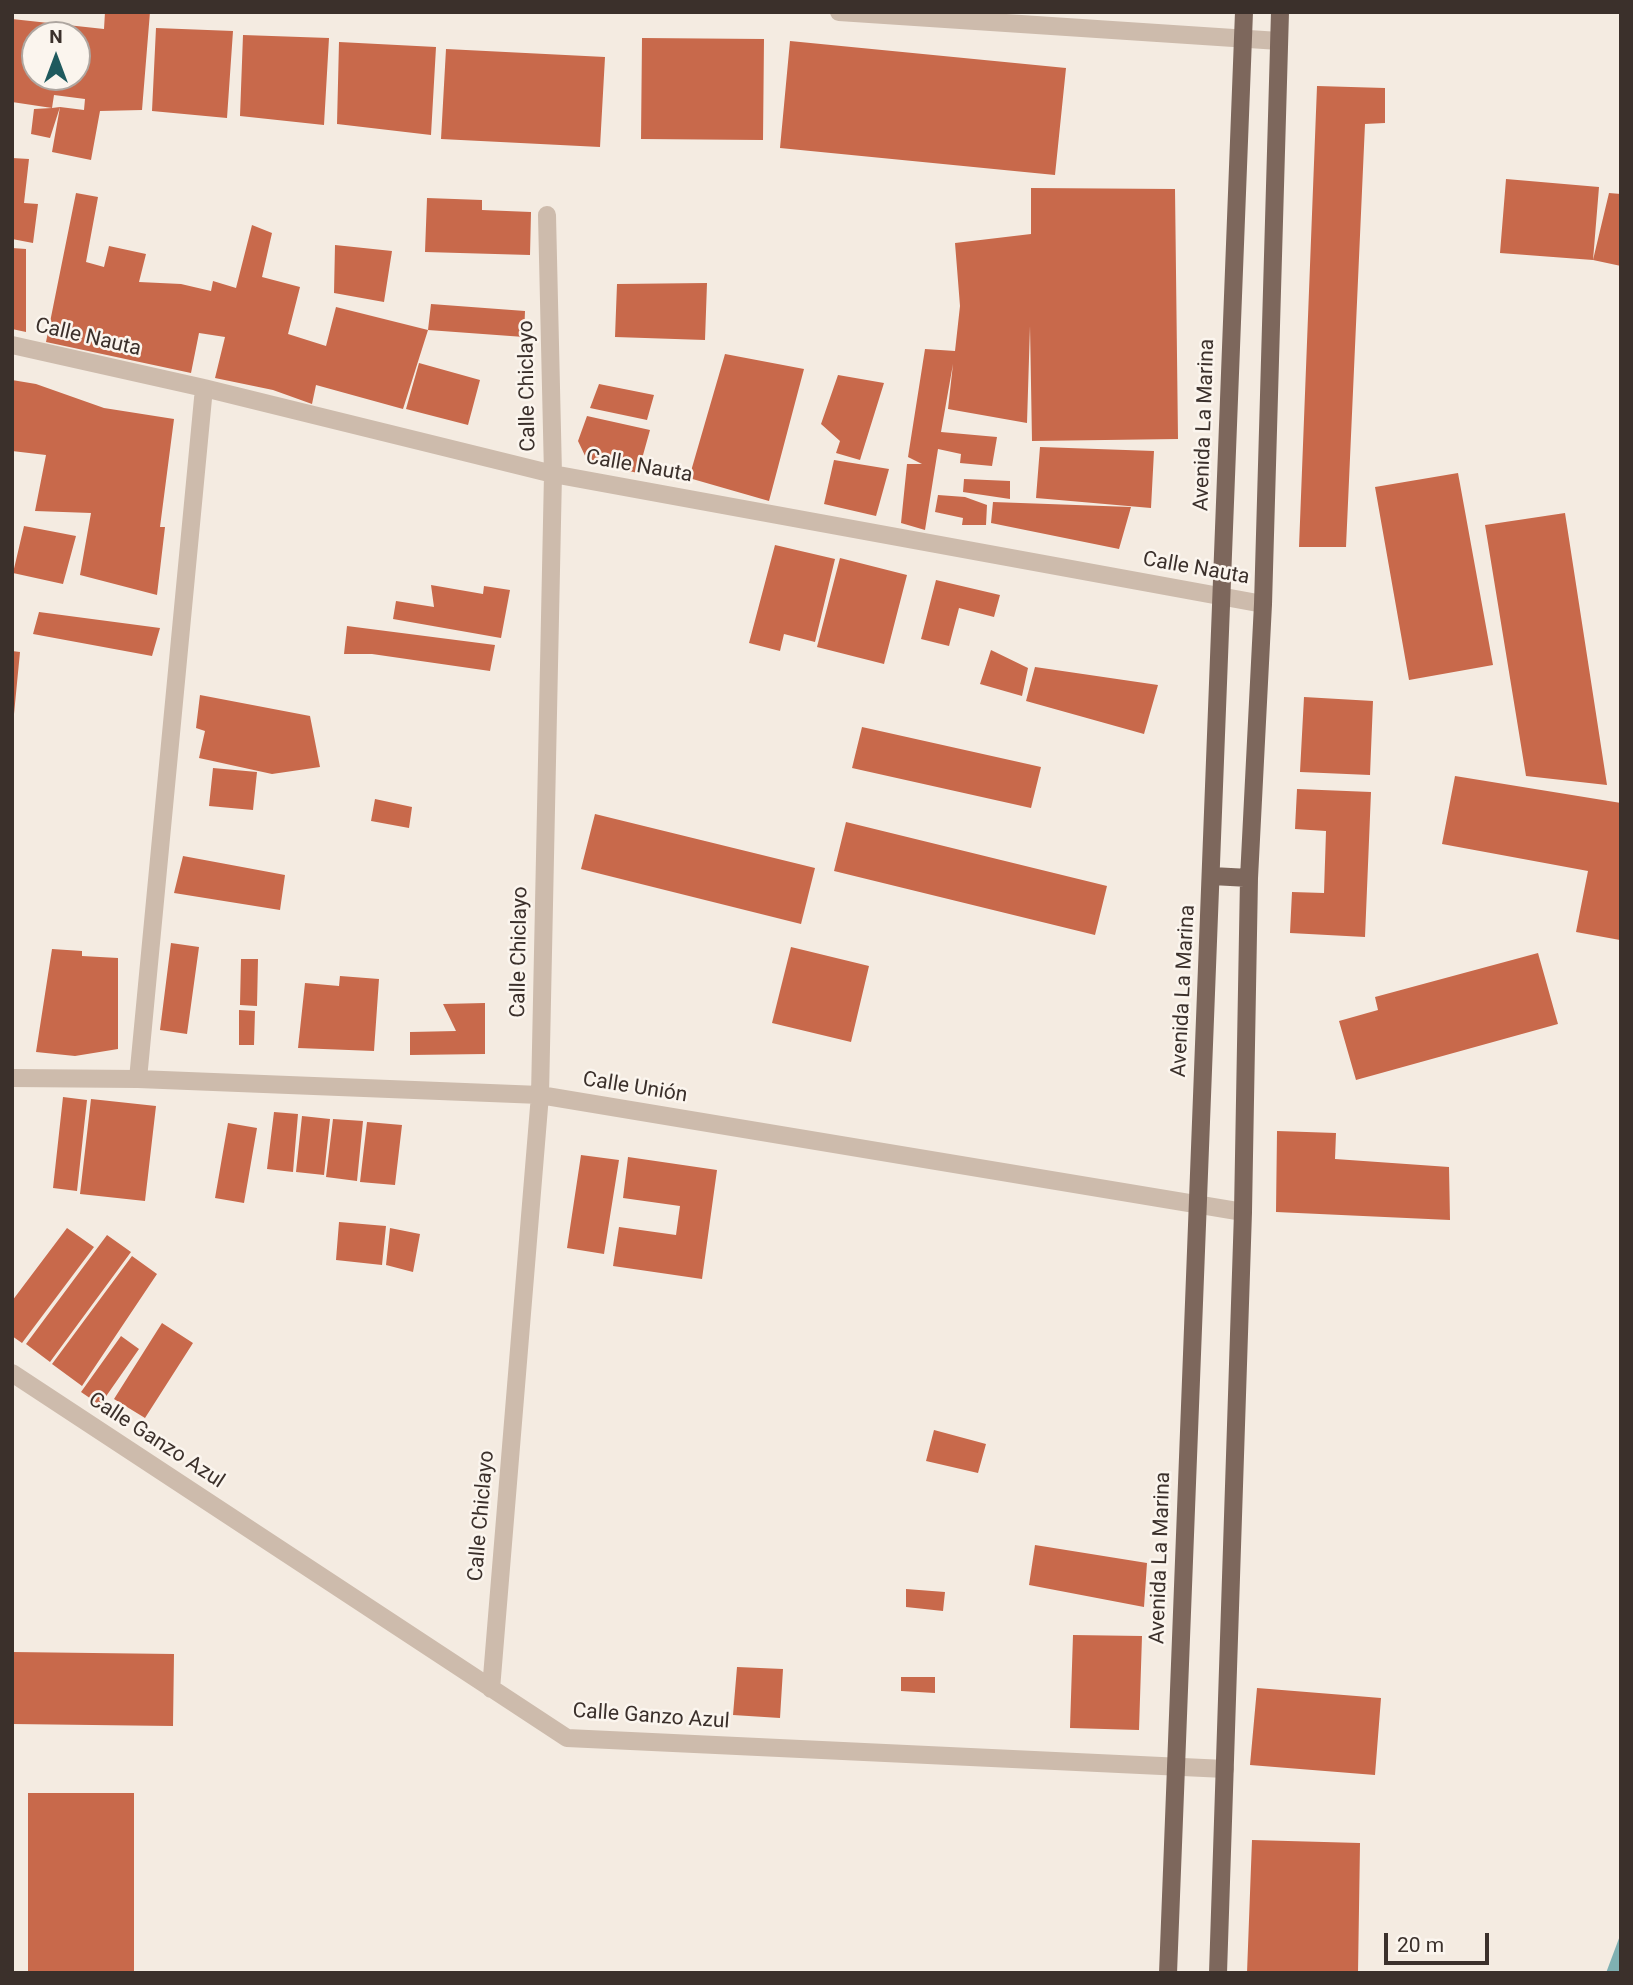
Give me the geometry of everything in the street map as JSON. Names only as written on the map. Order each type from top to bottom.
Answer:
[{"type":"main road","name":"Avenida La Marina","points":[[1168,1973],[1244,12]]},
{"type":"main road","points":[[1218,1973],[1243,1212],[1249,878],[1263,604],[1280,12]]},
{"type":"main road","points":[[1212,876],[1249,878]]},
{"type":"street","points":[[839,12],[1279,41]]},
{"type":"street","name":"Calle Chiclayo","points":[[491,1689],[540,1095],[553,474],[547,215]]},
{"type":"street","name":"Calle Nauta","points":[[12,345],[204,388],[553,474],[1263,604]]},
{"type":"street","points":[[138,1079],[204,388]]},
{"type":"street","name":"Calle Unión","points":[[12,1078],[138,1079],[540,1095],[1243,1212]]},
{"type":"street","name":"Calle Ganzo Azul","points":[[12,1373],[567,1738],[1225,1769]]},
{"type":"water","points":[[1621,1933],[1621,1973],[1606,1973]]},
{"type":"building","points":[[105,12],[150,12],[142,110],[100,111],[91,160],[52,152],[60,107],[84,110],[85,99],[54,95],[52,108],[12,102],[12,19],[30,21],[21,21],[21,91],[91,91],[91,28],[104,29]]},
{"type":"building","points":[[156,28],[233,31],[227,118],[152,111]]},
{"type":"building","points":[[243,35],[329,38],[324,125],[240,116]]},
{"type":"building","points":[[642,38],[764,39],[763,140],[641,139]]},
{"type":"building","points":[[790,41],[1066,68],[1055,175],[780,148]]},
{"type":"building","points":[[339,42],[436,47],[431,135],[337,124]]},
{"type":"building","points":[[446,49],[605,57],[600,147],[441,139]]},
{"type":"building","points":[[1317,86],[1385,88],[1385,123],[1365,124],[1346,547],[1299,547]]},
{"type":"building","points":[[60,107],[50,138],[31,134],[34,109]]},
{"type":"building","points":[[12,158],[29,159],[24,203],[38,204],[33,243],[12,239]]},
{"type":"building","points":[[1506,179],[1599,187],[1593,260],[1500,253]]},
{"type":"building","points":[[1031,188],[1175,189],[1178,439],[1032,441],[1030,326],[1027,423],[948,409],[953,364],[941,432],[997,437],[992,466],[960,463],[961,454],[938,449],[925,530],[901,523],[907,464],[922,464],[908,457],[925,349],[955,351],[960,306],[955,243],[1031,234]]},
{"type":"building","points":[[76,193],[98,197],[86,262],[104,267],[109,246],[146,254],[139,282],[181,284],[211,291],[213,281],[236,288],[252,225],[272,233],[262,277],[300,287],[288,334],[326,346],[336,307],[428,330],[403,409],[316,385],[312,404],[273,390],[215,378],[225,337],[199,333],[191,373],[46,342]]},
{"type":"building","points":[[1609,193],[1621,194],[1621,266],[1593,260]]},
{"type":"building","points":[[427,198],[482,200],[482,210],[531,212],[530,255],[425,252]]},
{"type":"building","points":[[335,245],[392,251],[384,302],[334,293]]},
{"type":"building","points":[[12,248],[26,249],[26,332],[12,329]]},
{"type":"building","points":[[707,283],[705,340],[615,337],[617,284]]},
{"type":"building","points":[[431,304],[525,311],[524,337],[428,330]]},
{"type":"building","points":[[725,354],[804,369],[769,501],[689,478]]},
{"type":"building","points":[[419,363],[480,380],[468,425],[406,409]]},
{"type":"building","points":[[838,375],[884,383],[860,460],[836,453],[840,441],[821,424]]},
{"type":"building","points":[[12,380],[36,384],[104,408],[174,419],[160,527],[165,527],[157,595],[80,575],[91,513],[35,511],[46,455],[12,451]]},
{"type":"building","points":[[599,384],[654,395],[647,420],[590,408]]},
{"type":"building","points":[[587,416],[650,430],[638,473],[588,462],[578,441]]},
{"type":"building","points":[[1040,447],[1154,451],[1151,508],[1036,498]]},
{"type":"building","points":[[834,460],[889,469],[876,516],[824,504]]},
{"type":"building","points":[[1458,473],[1493,665],[1409,680],[1375,487]]},
{"type":"building","points":[[964,479],[1010,481],[1010,499],[963,492]]},
{"type":"building","points":[[938,495],[965,497],[987,505],[986,525],[962,525],[963,518],[935,512]]},
{"type":"building","points":[[993,502],[1131,507],[1119,549],[991,523]]},
{"type":"building","points":[[1565,513],[1607,785],[1526,776],[1485,525]]},
{"type":"building","points":[[24,526],[76,536],[63,584],[13,573]]},
{"type":"building","points":[[775,545],[835,559],[815,642],[784,634],[780,651],[749,643]]},
{"type":"building","points":[[840,558],[907,575],[884,664],[817,647]]},
{"type":"building","points":[[936,580],[1000,595],[994,617],[959,608],[949,646],[921,639]]},
{"type":"building","points":[[431,585],[483,594],[484,586],[510,590],[501,638],[393,619],[396,601],[434,607]]},
{"type":"building","points":[[39,612],[160,628],[152,656],[33,634]]},
{"type":"building","points":[[347,626],[495,645],[490,671],[372,654],[344,654]]},
{"type":"building","points":[[991,650],[1028,668],[1022,696],[980,684]]},
{"type":"building","points":[[12,651],[20,652],[14,714],[12,714]]},
{"type":"building","points":[[1035,667],[1158,685],[1144,734],[1026,701]]},
{"type":"building","points":[[200,695],[310,716],[320,767],[272,774],[199,758],[205,731],[196,728]]},
{"type":"building","points":[[1304,697],[1373,701],[1370,775],[1300,772]]},
{"type":"building","points":[[862,727],[1041,767],[1031,808],[852,768]]},
{"type":"building","points":[[213,768],[257,772],[253,810],[209,806]]},
{"type":"building","points":[[1455,776],[1621,803],[1620,940],[1576,932],[1588,871],[1442,844]]},
{"type":"building","points":[[1297,789],[1371,792],[1365,937],[1290,933],[1292,892],[1324,893],[1326,831],[1295,829]]},
{"type":"building","points":[[375,799],[412,807],[409,828],[371,821]]},
{"type":"building","points":[[595,814],[815,868],[801,924],[581,869]]},
{"type":"building","points":[[846,822],[1107,886],[1095,935],[834,871]]},
{"type":"building","points":[[183,856],[285,875],[280,910],[174,893]]},
{"type":"building","points":[[171,943],[199,947],[187,1034],[160,1030]]},
{"type":"building","points":[[791,947],[869,966],[851,1042],[772,1023]]},
{"type":"building","points":[[52,949],[82,951],[82,956],[118,958],[118,1049],[75,1056],[36,1052]]},
{"type":"building","points":[[1538,953],[1558,1024],[1356,1080],[1339,1021],[1378,1010],[1375,997]]},
{"type":"building","points":[[241,959],[258,959],[257,1006],[240,1005]]},
{"type":"building","points":[[340,976],[379,979],[374,1051],[298,1048],[305,983],[339,986]]},
{"type":"building","points":[[485,1003],[485,1054],[410,1055],[410,1032],[456,1031],[443,1004]]},
{"type":"building","points":[[239,1010],[255,1011],[254,1045],[239,1045]]},
{"type":"building","points":[[63,1097],[87,1100],[77,1191],[53,1188]]},
{"type":"building","points":[[91,1099],[156,1106],[145,1201],[80,1194]]},
{"type":"building","points":[[274,1112],[298,1114],[293,1172],[267,1169]]},
{"type":"building","points":[[302,1116],[330,1119],[324,1175],[296,1172]]},
{"type":"building","points":[[333,1119],[363,1121],[357,1181],[326,1177]]},
{"type":"building","points":[[367,1122],[402,1125],[395,1185],[360,1182]]},
{"type":"building","points":[[228,1123],[257,1128],[244,1203],[215,1198]]},
{"type":"building","points":[[1277,1131],[1336,1133],[1335,1159],[1449,1167],[1450,1220],[1276,1212]]},
{"type":"building","points":[[581,1155],[619,1160],[604,1254],[567,1248]]},
{"type":"building","points":[[628,1157],[717,1170],[702,1279],[613,1266],[619,1227],[676,1235],[680,1206],[623,1198]]},
{"type":"building","points":[[339,1222],[386,1226],[382,1265],[336,1260]]},
{"type":"building","points":[[67,1228],[94,1247],[22,1343],[12,1336],[12,1301]]},
{"type":"building","points":[[390,1228],[420,1234],[413,1272],[386,1265]]},
{"type":"building","points":[[107,1235],[131,1252],[50,1362],[26,1344]]},
{"type":"building","points":[[132,1256],[157,1274],[82,1386],[52,1364]]},
{"type":"building","points":[[162,1323],[193,1343],[145,1418],[114,1399]]},
{"type":"building","points":[[121,1336],[139,1349],[100,1405],[81,1392]]},
{"type":"building","points":[[934,1430],[986,1444],[978,1473],[926,1461]]},
{"type":"building","points":[[1035,1545],[1147,1563],[1144,1607],[1029,1585]]},
{"type":"building","points":[[906,1589],[945,1592],[943,1611],[906,1607]]},
{"type":"building","points":[[1073,1635],[1142,1636],[1139,1730],[1070,1728]]},
{"type":"building","points":[[12,1652],[174,1654],[173,1726],[12,1724]]},
{"type":"building","points":[[737,1667],[783,1669],[780,1718],[733,1715]]},
{"type":"building","points":[[901,1677],[935,1677],[935,1693],[901,1691]]},
{"type":"building","points":[[1257,1688],[1381,1698],[1375,1775],[1250,1765]]},
{"type":"building","points":[[28,1793],[134,1793],[134,1973],[28,1973]]},
{"type":"building","points":[[1252,1840],[1360,1843],[1358,1973],[1247,1973]]}]
